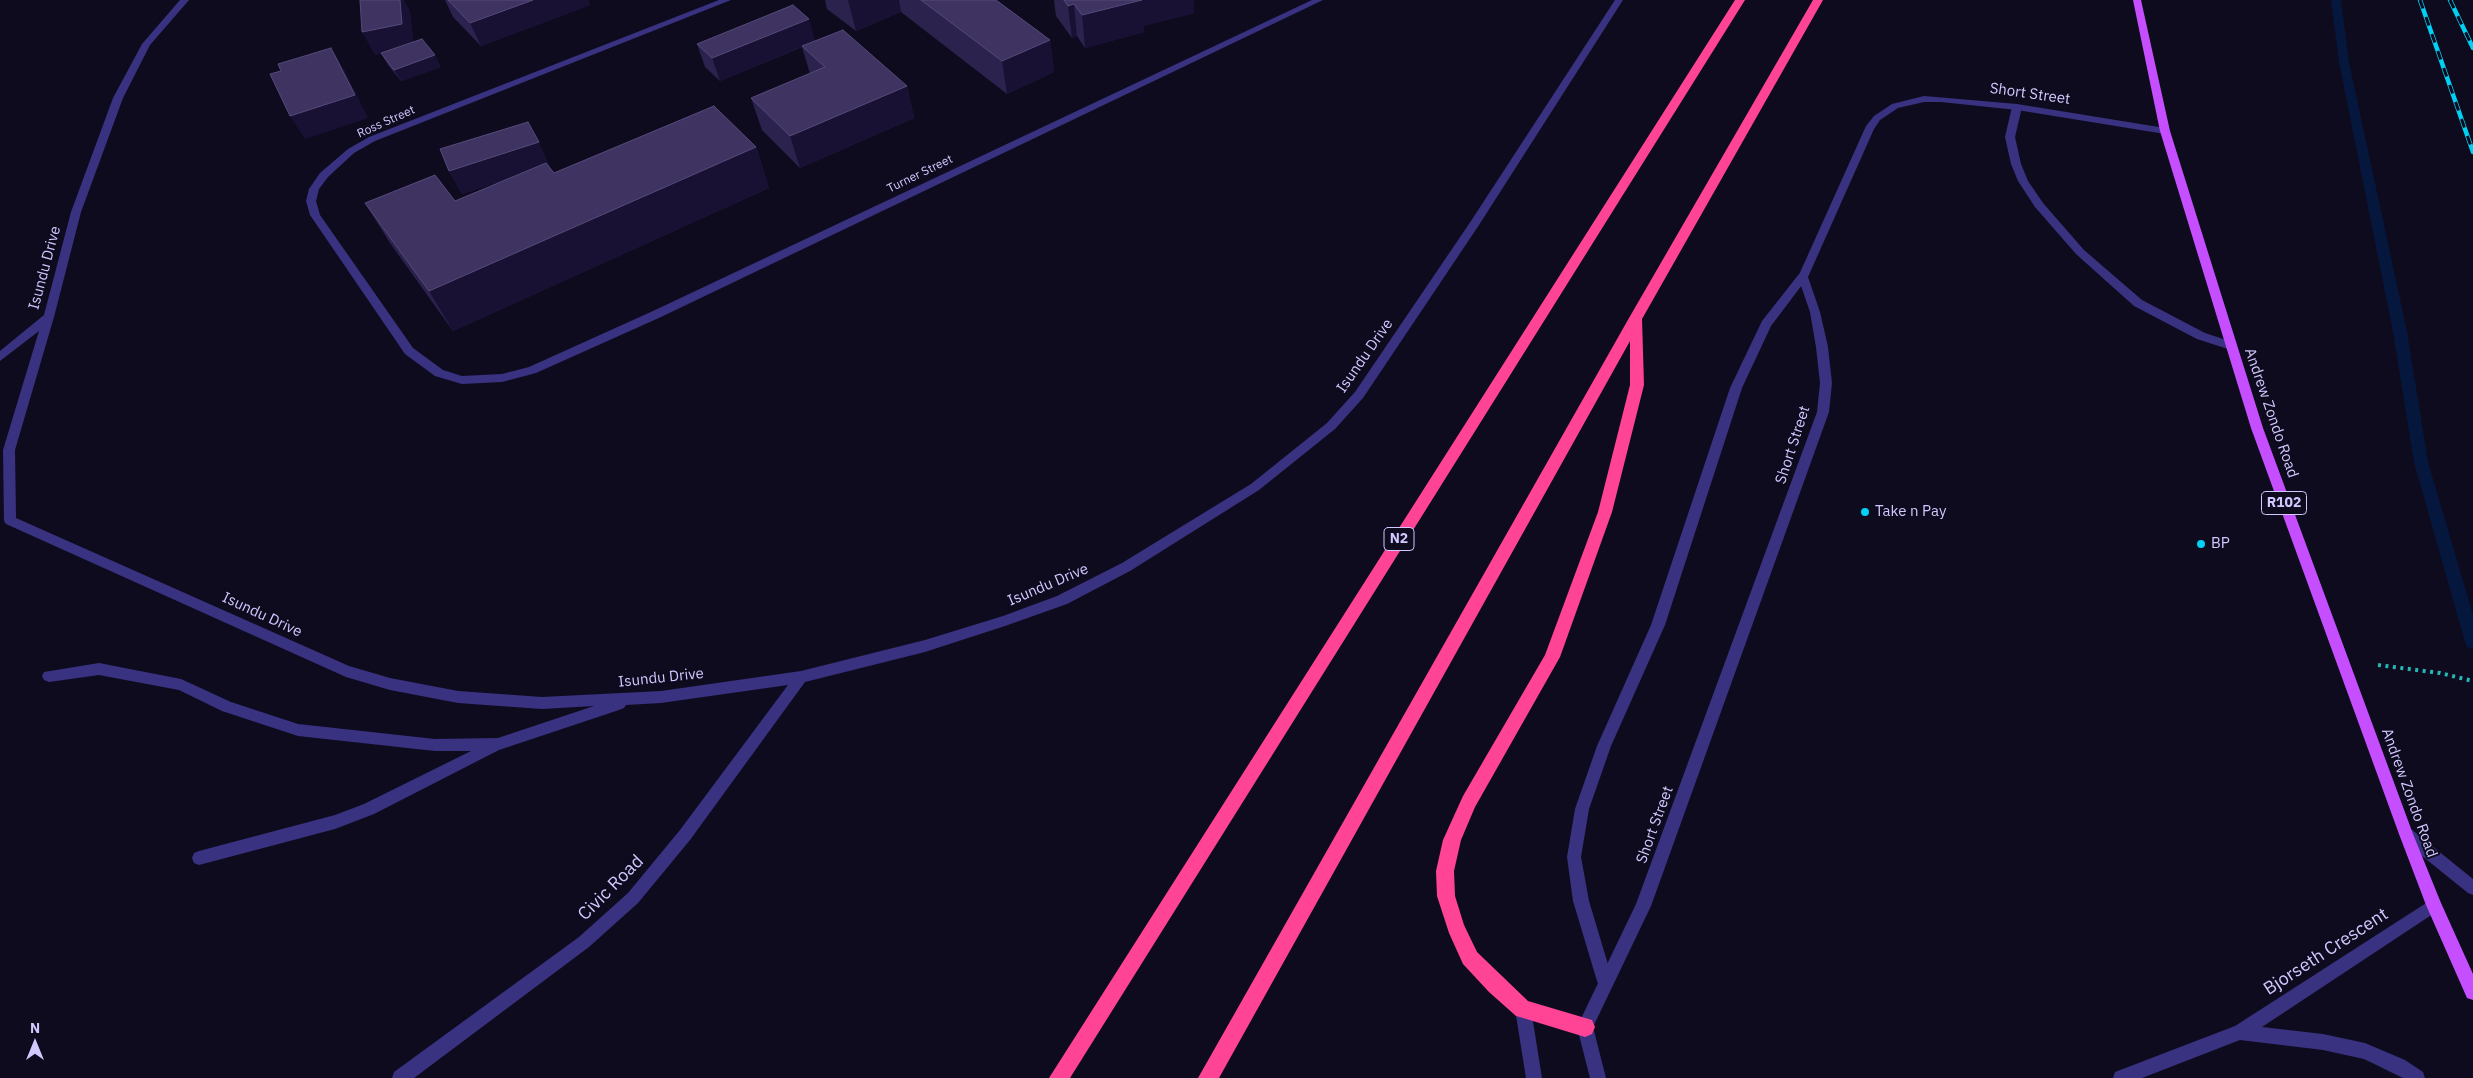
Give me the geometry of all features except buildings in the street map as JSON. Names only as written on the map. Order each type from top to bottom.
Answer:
[{"type":"highway","name":"N2","points":[[1059,1078],[1740,0]]},
{"type":"highway","points":[[1208,1078],[1636,318],[1818,0]]},
{"type":"highway","points":[[1585,1027],[1523,1009],[1470,958],[1450,912],[1446,896],[1445,872],[1452,840],[1470,802],[1552,657],[1605,512],[1637,385],[1636,318]]},
{"type":"main road","name":"Andrew Zondo Road","points":[[2137,0],[2165,131],[2257,428],[2406,834],[2434,905],[2473,992]]},
{"type":"street","name":"Isundu Drive","points":[[185,0],[146,44],[118,98],[76,212],[49,317],[9,450],[5,520],[346,671],[390,684],[458,697],[542,703],[661,697],[801,677],[925,646],[1005,621],[1062,600],[1126,567],[1254,487],[1331,426],[1359,396],[1619,0]]},
{"type":"street","name":"Ross Street","points":[[532,370],[502,378],[462,380],[439,373],[422,362],[409,351],[315,215],[312,202],[314,189],[335,164],[372,139],[727,0]]},
{"type":"street","name":"Turner Street","points":[[532,370],[657,314],[1318,0]]},
{"type":"street","name":"Short Street","points":[[1585,1027],[1605,981],[1643,906],[1782,529],[1823,412],[1826,383],[1822,347],[1815,312],[1803,277],[1869,128],[1884,112],[1895,106],[1924,99],[2016,107],[2165,131]]},
{"type":"street","points":[[2016,107],[2010,137],[2016,164],[2023,182],[2039,205],[2080,252],[2138,303],[2185,328],[2231,346]]},
{"type":"street","points":[[1605,981],[1581,901],[1574,857],[1582,809],[1604,746],[1658,625],[1736,388],[1766,324],[1803,277]]},
{"type":"street","points":[[0,357],[49,317]]},
{"type":"street","points":[[49,676],[99,669],[181,685],[227,707],[298,730],[435,745],[498,744]]},
{"type":"street","name":"Civic Road","points":[[400,1078],[584,942],[633,898],[685,835],[801,677]]},
{"type":"street","points":[[199,858],[335,822],[369,809],[498,744],[636,698]]},
{"type":"street","points":[[2406,834],[2473,888]]},
{"type":"street","name":"Bjorseth Crescent","points":[[2120,1078],[2240,1032],[2434,905]]},
{"type":"street","points":[[1523,1009],[1534,1078]]},
{"type":"street","points":[[1585,1027],[1598,1078]]},
{"type":"street","name":"Bjorseth Crescent","points":[[2240,1032],[2323,1042],[2365,1051],[2399,1066],[2417,1078]]},
{"type":"path","points":[[2343,661],[2440,673],[2473,681]]},
{"type":"waterway","points":[[2336,0],[2344,62],[2400,332],[2421,462],[2473,642]]},
{"type":"railway","points":[[2420,0],[2473,152]]},
{"type":"railway","points":[[2450,0],[2473,48]]},
{"type":"place","name":"Take n Pay","points":[[1865,512]]},
{"type":"place","name":"BP","points":[[2201,544]]}]
